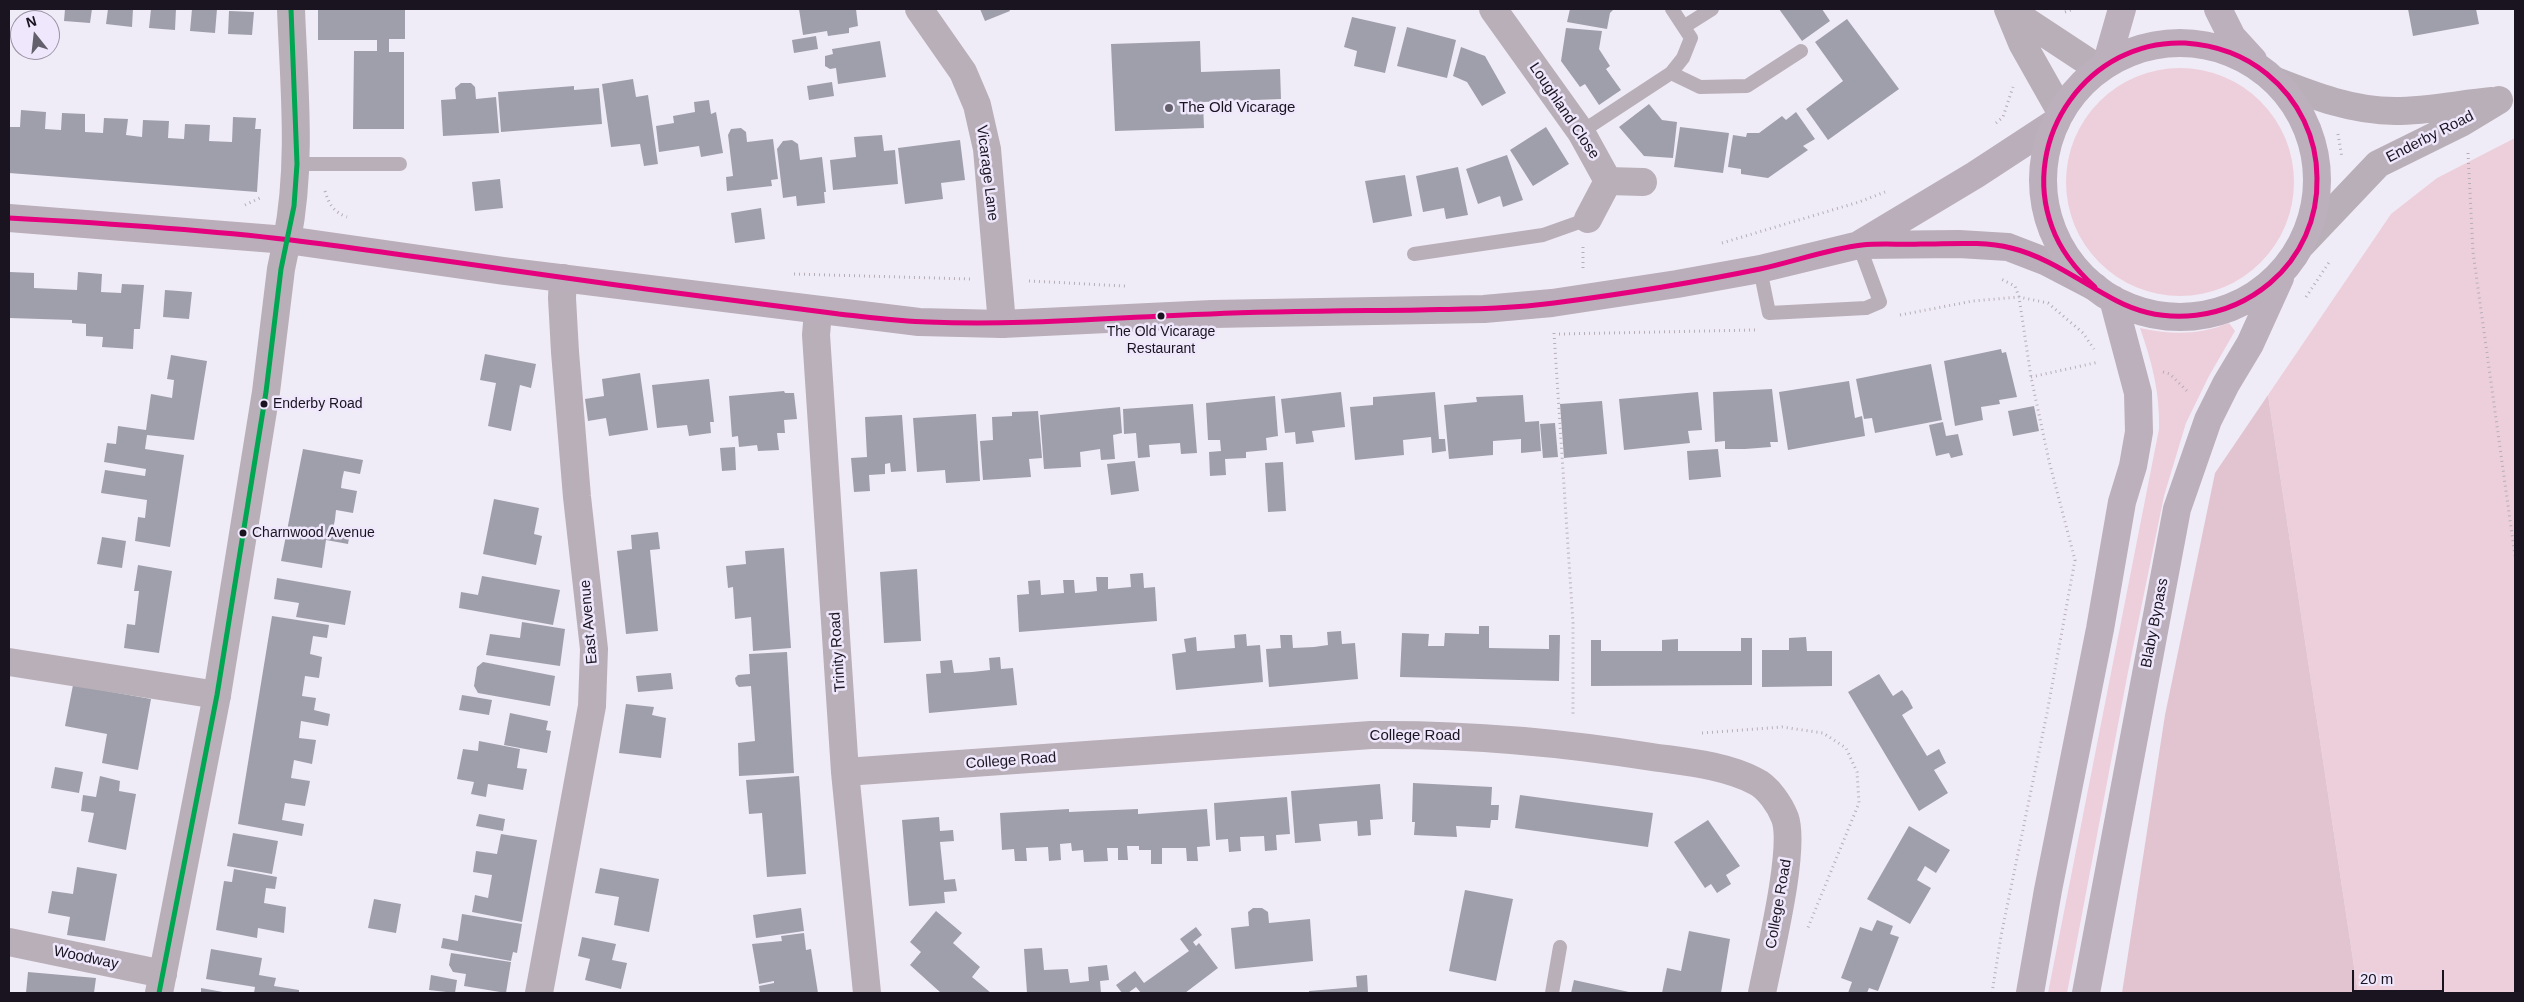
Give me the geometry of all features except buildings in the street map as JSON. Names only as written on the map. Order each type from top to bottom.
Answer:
[{"type":"main road","points":[[2103,67],[2122,9]]},
{"type":"main road","points":[[9,218],[287,240],[818,311],[919,322],[1002,324],[1212,314],[1484,309],[1552,303],[1760,269],[1859,245],[1959,244],[2008,247],[2047,262],[2136,310],[2161,316],[2186,317],[2231,308],[2254,296],[2283,272],[2302,244],[2313,216],[2317,197],[2315,153],[2302,116],[2292,100],[2232,36],[2218,9]]},
{"type":"main road","points":[[2030,993],[2048,890],[2100,629],[2122,502],[2133,466],[2139,432],[2138,393],[2104,293],[2077,271],[2063,252],[2053,231],[2046,208],[2043,186],[2044,162],[2058,117],[2079,88],[2103,67],[2144,48],[2168,43],[2195,44],[2221,49],[2268,74]]},
{"type":"main road","points":[[1859,245],[1975,175],[2058,117]]},
{"type":"main road","name":"Blaby Bypass","points":[[2086,993],[2177,509],[2208,420],[2226,384],[2250,344],[2283,272]]},
{"type":"street","points":[[161,984],[217,695],[266,392],[281,269],[294,206],[297,164],[291,9]]},
{"type":"street","name":"Vicarage Lane","points":[[919,9],[963,72],[977,105],[987,149],[1002,324]]},
{"type":"street","points":[[2008,9],[2103,67]]},
{"type":"street","points":[[2008,9],[2022,43],[2058,117]]},
{"type":"street","name":"Loughland Close","points":[[1499,11],[1581,132],[1608,181]]},
{"type":"street","name":"Enderby Road","points":[[2268,74],[2323,99],[2360,107],[2395,111],[2507,97]]},
{"type":"street","name":"Enderby Road","points":[[2302,244],[2378,164],[2460,124],[2507,97]]},
{"type":"street","points":[[1588,218],[1608,181],[1643,182]]},
{"type":"street","name":"East Avenue","points":[[539,993],[592,706],[594,649],[576,497],[565,352],[562,298],[563,278]]},
{"type":"street","name":"Trinity Road","points":[[818,311],[816,335],[846,772],[867,993]]},
{"type":"street","points":[[9,662],[217,695]]},
{"type":"street","name":"College Road","points":[[846,772],[1371,735],[1433,734],[1573,744],[1731,772],[1757,781],[1773,796],[1786,819],[1788,850],[1762,993]]},
{"type":"street","name":"Woodway","points":[[9,942],[161,984]]},
{"type":"lane","points":[[1581,132],[1671,72],[1683,58],[1691,38],[1685,26],[1672,9]]},
{"type":"lane","points":[[1685,26],[1712,9]]},
{"type":"lane","points":[[1671,72],[1700,86],[1747,86],[1801,51]]},
{"type":"lane","points":[[297,164],[400,164]]},
{"type":"lane","points":[[1414,254],[1543,235],[1588,218]]},
{"type":"lane","points":[[1760,269],[1769,313],[1866,308],[1880,302],[1859,245]]},
{"type":"lane","points":[[1552,993],[1560,948]]},
{"type":"path","points":[[1989,130],[2003,117],[2015,80]]},
{"type":"path","points":[[2460,124],[2470,159],[2473,252],[2515,556]]},
{"type":"path","points":[[2337,129],[2343,163]]},
{"type":"path","points":[[1719,244],[1859,202],[1894,188]]},
{"type":"path","points":[[241,206],[258,200],[266,194]]},
{"type":"path","points":[[1580,298],[1584,273],[1583,248],[1588,218]]},
{"type":"path","points":[[2305,299],[2330,260]]},
{"type":"path","points":[[789,274],[998,279],[1133,287]]},
{"type":"path","points":[[1992,993],[2001,936],[2076,560],[2049,461],[2031,377],[2019,297],[2048,303],[2083,333],[2103,361],[2031,377]]},
{"type":"path","points":[[1552,303],[1573,623],[1573,744]]},
{"type":"path","points":[[2162,372],[2170,374],[2191,394]]},
{"type":"shaded area","points":[[2169,68],[2191,68],[2224,76],[2244,87],[2261,101],[2275,118],[2286,138],[2294,171],[2292,204],[2286,226],[2275,246],[2261,263],[2244,277],[2224,288],[2191,296],[2169,296],[2136,288],[2126,283],[2107,270],[2092,255],[2074,226],[2066,193],[2066,171],[2074,138],[2079,128],[2092,109],[2107,94],[2136,76]]},
{"type":"shaded area","points":[[2515,138],[2515,993],[2358,993],[2268,395],[2391,214],[2437,178]]},
{"type":"shaded area","points":[[2229,323],[2235,331],[2209,376],[2186,423],[2164,496],[2128,672],[2067,993],[2048,993],[2159,429],[2158,403],[2154,378],[2140,328],[2185,333],[2207,330]]},
{"type":"shaded area","points":[[2268,395],[2358,993],[2122,993],[2165,715],[2215,473]]},
{"type":"transit line","points":[[159,993],[217,695],[266,392],[281,269],[294,206],[297,164],[291,9]]},
{"type":"transit line","points":[[9,218],[150,227],[291,240],[790,308],[883,319],[928,322],[999,323],[1237,313],[1520,306],[1606,296],[1709,279],[1760,269],[1836,249],[1862,245],[1955,243],[1989,244],[2025,252],[2052,264],[2117,301],[2136,309],[2156,314],[2196,315],[2235,305],[2270,283],[2291,261],[2306,236],[2311,222],[2317,193],[2317,178],[2314,149],[2310,134],[2297,108],[2288,96],[2278,84],[2258,67],[2239,56],[2207,46],[2185,43],[2150,46],[2119,58],[2092,76],[2070,100],[2054,129],[2045,160],[2044,193],[2052,227],[2060,245],[2075,267],[2095,287]]},
{"type":"place","name":"The Old Vicarage","points":[[1169,108]]},
{"type":"place","name":"The Old Vicarage Restaurant","points":[[1161,316]]},
{"type":"place","name":"Enderby Road","points":[[264,404]]},
{"type":"place","name":"Charnwood Avenue","points":[[243,533]]}]
